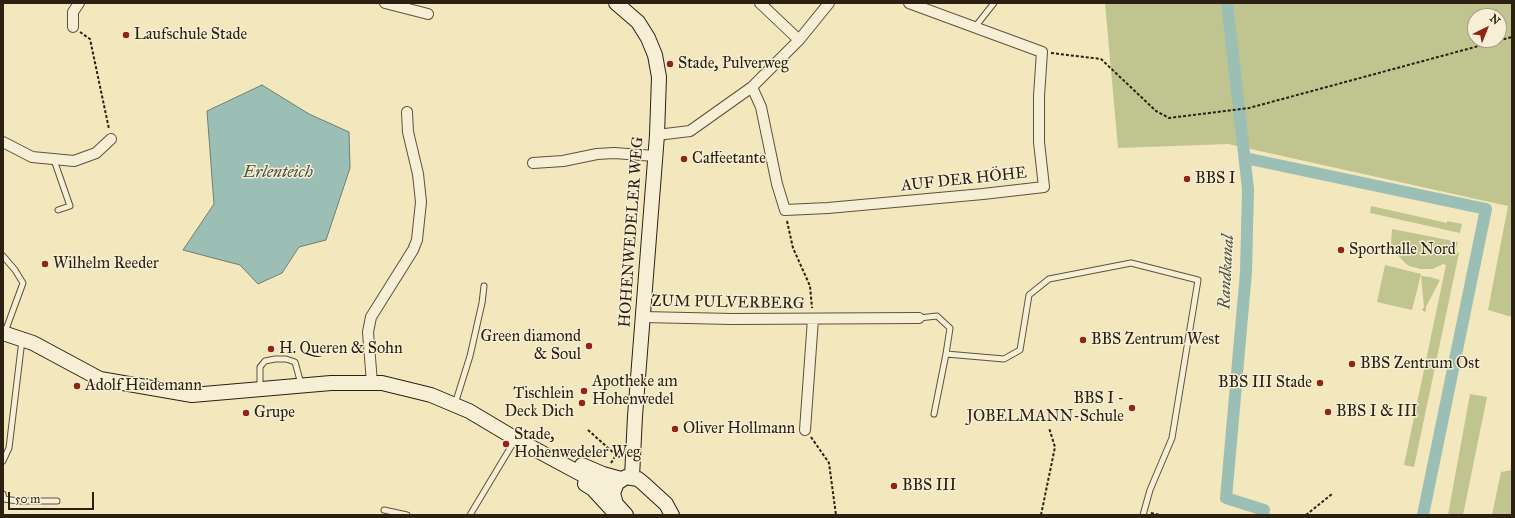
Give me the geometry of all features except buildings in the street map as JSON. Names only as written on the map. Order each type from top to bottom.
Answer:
[{"type":"main road","name":"HOHENWEDELER WEG","points":[[616,3],[638,22],[648,38],[655,55],[659,83],[657,136],[643,317],[626,478]]},
{"type":"main road","points":[[4,333],[33,343],[100,379],[192,395],[331,383],[382,383],[431,394],[469,411],[516,439],[598,483],[613,493]]},
{"type":"main road","points":[[556,460],[579,464],[603,474],[643,483],[666,504],[672,515]]},
{"type":"main road","points":[[556,460],[575,478],[593,490],[617,515]]},
{"type":"main road","points":[[626,478],[617,483],[613,493],[616,504],[626,515]]},
{"type":"street","points":[[73,27],[73,12],[79,3]]},
{"type":"street","points":[[385,3],[428,14]]},
{"type":"street","points":[[760,3],[800,40]]},
{"type":"street","points":[[657,136],[690,131],[752,88],[800,40],[829,3]]},
{"type":"street","points":[[909,3],[1042,52]]},
{"type":"street","name":"AUF DER HÖHE","points":[[785,210],[828,208],[1044,187],[1039,142],[1039,96],[1042,52]]},
{"type":"street","points":[[752,88],[761,107],[777,184],[785,210]]},
{"type":"street","points":[[372,383],[368,332],[371,317],[413,250],[417,240],[420,195],[418,174],[408,132],[408,112]]},
{"type":"street","points":[[3,142],[32,157],[74,161],[96,153],[111,138]]},
{"type":"street","points":[[534,163],[562,161],[614,152],[655,156]]},
{"type":"street","name":"ZUM PULVERBERG","points":[[643,317],[813,319],[919,318]]},
{"type":"street","name":"ZUM PULVERBERG","points":[[805,430],[813,319]]},
{"type":"lane","points":[[975,27],[994,3]]},
{"type":"lane","points":[[54,160],[70,206],[58,210]]},
{"type":"lane","points":[[3,256],[15,270],[23,283],[4,333]]},
{"type":"lane","points":[[946,354],[1004,359],[1020,350],[1029,295],[1049,279],[1131,263],[1198,280],[1172,438],[1150,490],[1143,515]]},
{"type":"lane","points":[[455,405],[470,356],[482,303],[484,286]]},
{"type":"lane","points":[[919,318],[937,316],[950,328],[934,414]]},
{"type":"lane","points":[[3,461],[9,448],[22,339]]},
{"type":"lane","points":[[260,389],[260,367],[265,361],[275,359],[286,359],[295,362],[301,385]]},
{"type":"lane","points":[[470,515],[516,439]]},
{"type":"lane","points":[[3,494],[4,499],[18,501],[57,501]]},
{"type":"lane","points":[[384,510],[407,515]]},
{"type":"path","points":[[73,27],[90,39],[111,138]]},
{"type":"path","points":[[1042,52],[1101,59],[1156,111],[1169,118],[1249,108],[1512,37]]},
{"type":"path","points":[[785,210],[793,248],[810,286],[813,319]]},
{"type":"path","points":[[1041,515],[1055,448],[1049,428]]},
{"type":"path","points":[[588,430],[616,456]]},
{"type":"path","points":[[805,430],[828,463],[836,515]]},
{"type":"path","points":[[1306,515],[1332,494]]},
{"type":"green space","points":[[1105,3],[1512,3],[1512,317],[1488,310],[1508,206],[1228,144],[1118,148]]},
{"type":"green space","points":[[1371,206],[1447,223],[1447,221],[1462,224],[1460,233],[1370,213]]},
{"type":"green space","points":[[1392,229],[1458,242],[1455,251],[1459,253],[1414,467],[1404,465],[1446,265],[1443,264],[1433,269],[1421,269],[1409,266],[1396,253],[1391,244]]},
{"type":"green space","points":[[1385,265],[1421,274],[1412,310],[1377,302]]},
{"type":"green space","points":[[1421,276],[1440,280],[1426,307],[1425,312],[1422,310],[1424,307]]},
{"type":"green space","points":[[1470,394],[1487,397],[1463,515],[1448,515]]},
{"type":"green space","points":[[1512,470],[1512,515],[1492,515],[1501,472]]},
{"type":"water","name":"Erlenteich","points":[[262,85],[309,114],[349,132],[350,168],[326,240],[299,247],[282,273],[258,284],[240,265],[183,250],[214,204],[207,111]]},
{"type":"waterway","name":"Randkanal","points":[[1227,3],[1248,189],[1246,272],[1226,498],[1264,510],[1263,515]]},
{"type":"waterway","points":[[1245,158],[1486,209],[1423,515]]},
{"type":"place","name":"Laufschule Stade","points":[[126,35]]},
{"type":"place","name":"Stade, Pulverweg","points":[[670,64]]},
{"type":"place","name":"Caffeetante","points":[[684,159]]},
{"type":"place","name":"BBS I","points":[[1187,179]]},
{"type":"place","name":"Sporthalle Nord","points":[[1341,250]]},
{"type":"place","name":"Wilhelm Reeder","points":[[45,264]]},
{"type":"place","name":"BBS Zentrum West","points":[[1083,340]]},
{"type":"place","name":"Green diamond & Soul","points":[[589,346]]},
{"type":"place","name":"H. Queren & Sohn","points":[[271,349]]},
{"type":"place","name":"BBS Zentrum Ost","points":[[1352,364]]},
{"type":"place","name":"BBS III Stade","points":[[1320,383]]},
{"type":"place","name":"Adolf Heidemann","points":[[77,386]]},
{"type":"place","name":"Apotheke am Hohenwedel","points":[[584,391]]},
{"type":"place","name":"Tischlein Deck Dich","points":[[582,403]]},
{"type":"place","name":"BBS I - JOBELMANN-Schule","points":[[1132,408]]},
{"type":"place","name":"BBS I & III","points":[[1328,412]]},
{"type":"place","name":"Grupe","points":[[246,413]]},
{"type":"place","name":"Oliver Hollmann","points":[[675,429]]},
{"type":"place","name":"Stade, Hohenwedeler Weg","points":[[506,444]]},
{"type":"place","name":"BBS III","points":[[894,486]]}]
